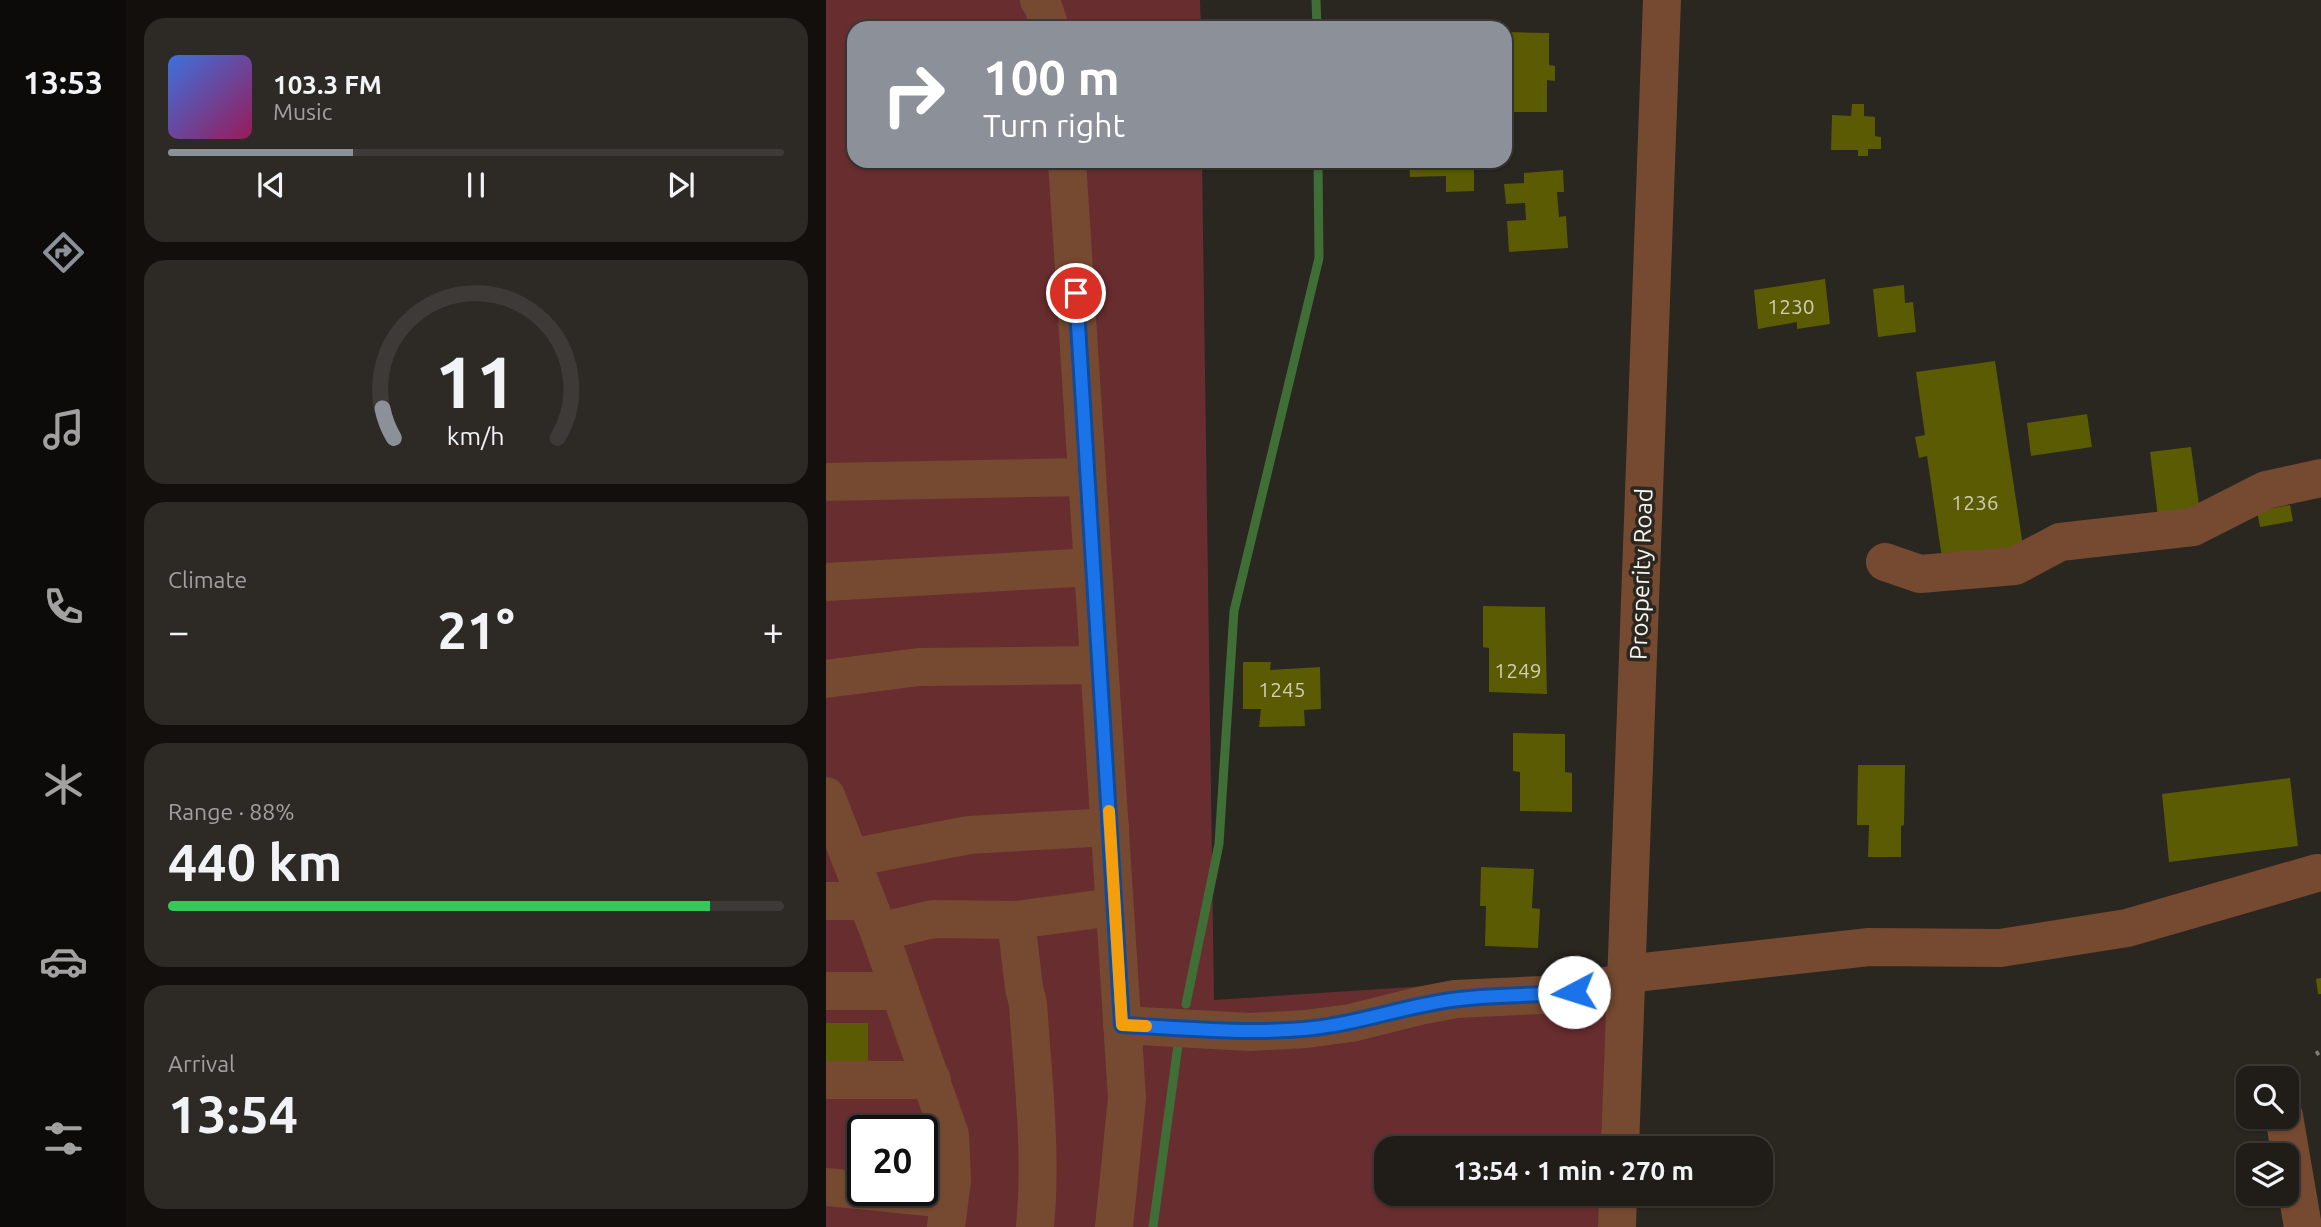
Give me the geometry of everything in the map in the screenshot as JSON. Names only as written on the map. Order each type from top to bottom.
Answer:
[{"type":"street","points":[[1039,0],[1048,21]]},
{"type":"street","name":"Prosperity Road","points":[[1620,1136],[1662,0]]},
{"type":"street","points":[[1067,168],[1127,1098],[1114,1227]]},
{"type":"street","points":[[826,482],[1087,477]]},
{"type":"street","points":[[1885,562],[1920,574],[2015,566],[2060,542],[2193,527],[2266,490],[2321,478]]},
{"type":"street","points":[[826,582],[1093,567]]},
{"type":"street","points":[[826,679],[919,667],[1099,665]]},
{"type":"street","points":[[826,1187],[948,1213],[952,1180],[950,1135],[932,1080],[873,916],[835,826],[970,835],[1110,827]]},
{"type":"street","points":[[1122,1025],[1250,1032],[1306,1029],[1350,1023],[1455,999],[1542,995],[1626,978],[1869,947],[2000,948],[2127,928],[2317,873]]},
{"type":"street","points":[[826,901],[873,916],[933,919],[1016,920],[1114,906]]},
{"type":"street","points":[[1016,920],[1028,1004],[1037,1135],[1038,1197],[1035,1227]]},
{"type":"street","points":[[826,991],[900,991]]},
{"type":"street","points":[[826,1080],[932,1080]]},
{"type":"street","points":[[2286,1129],[2303,1227]]},
{"type":"street","points":[[1617,1227],[1618,1206]]},
{"type":"shaded area","points":[[826,0],[1200,0],[1201,21],[847,21],[847,168],[1202,168],[1214,1000],[1612,974],[1606,1136],[1374,1136],[1374,1206],[1604,1206],[1603,1227],[826,1227]]},
{"type":"building","points":[[1512,32],[1549,33],[1549,65],[1555,66],[1555,81],[1547,80],[1547,112],[1512,112]]},
{"type":"building","points":[[1852,104],[1864,104],[1864,116],[1875,117],[1875,136],[1881,137],[1881,149],[1868,149],[1868,156],[1858,156],[1858,150],[1831,150],[1832,115],[1851,116]]},
{"type":"building","points":[[1409,168],[1474,168],[1474,191],[1446,192],[1446,176],[1410,177]]},
{"type":"building","points":[[1563,170],[1564,192],[1557,192],[1559,217],[1566,216],[1568,248],[1509,252],[1507,221],[1526,220],[1525,203],[1506,204],[1504,184],[1524,183],[1524,173]]},
{"type":"building","points":[[1825,279],[1830,324],[1797,329],[1797,322],[1758,329],[1754,290]]},
{"type":"building","points":[[1904,285],[1905,303],[1913,302],[1916,332],[1878,337],[1873,289]]},
{"type":"building","points":[[1995,361],[2023,546],[1942,558],[1927,456],[1919,458],[1915,437],[1925,435],[1916,372]]},
{"type":"building","points":[[2087,414],[2092,447],[2031,456],[2027,423]]},
{"type":"building","points":[[2191,447],[2200,512],[2158,517],[2150,452]]},
{"type":"building","points":[[2290,505],[2293,521],[2260,527],[2257,511]]},
{"type":"building","points":[[1483,606],[1545,607],[1547,694],[1489,692],[1489,648],[1483,647]]},
{"type":"building","points":[[1243,662],[1271,662],[1270,670],[1320,667],[1321,709],[1304,710],[1305,726],[1259,727],[1261,709],[1243,709]]},
{"type":"building","points":[[1513,733],[1565,734],[1565,772],[1572,773],[1572,812],[1520,811],[1520,772],[1513,771]]},
{"type":"building","points":[[1858,765],[1905,765],[1901,857],[1868,857],[1869,825],[1857,825]]},
{"type":"building","points":[[2290,778],[2298,846],[2169,862],[2162,794]]},
{"type":"building","points":[[1481,867],[1534,869],[1532,908],[1540,909],[1538,948],[1485,946],[1486,906],[1480,906]]},
{"type":"building","points":[[2321,978],[2321,994],[2318,994],[2316,979]]},
{"type":"building","points":[[826,1023],[868,1023],[868,1061],[826,1061]]},
{"type":"waterway","points":[[1316,0],[1317,21]]},
{"type":"waterway","points":[[1186,1004],[1219,844],[1234,611],[1319,258],[1318,168]]},
{"type":"waterway","points":[[1153,1227],[1179,1038]]},
{"type":"slow traffic","points":[[1109,811],[1122,1025],[1146,1026]]},
{"type":"route","points":[[1076,293],[1122,1025],[1250,1032],[1306,1029],[1350,1023],[1455,999],[1574,992]]}]
